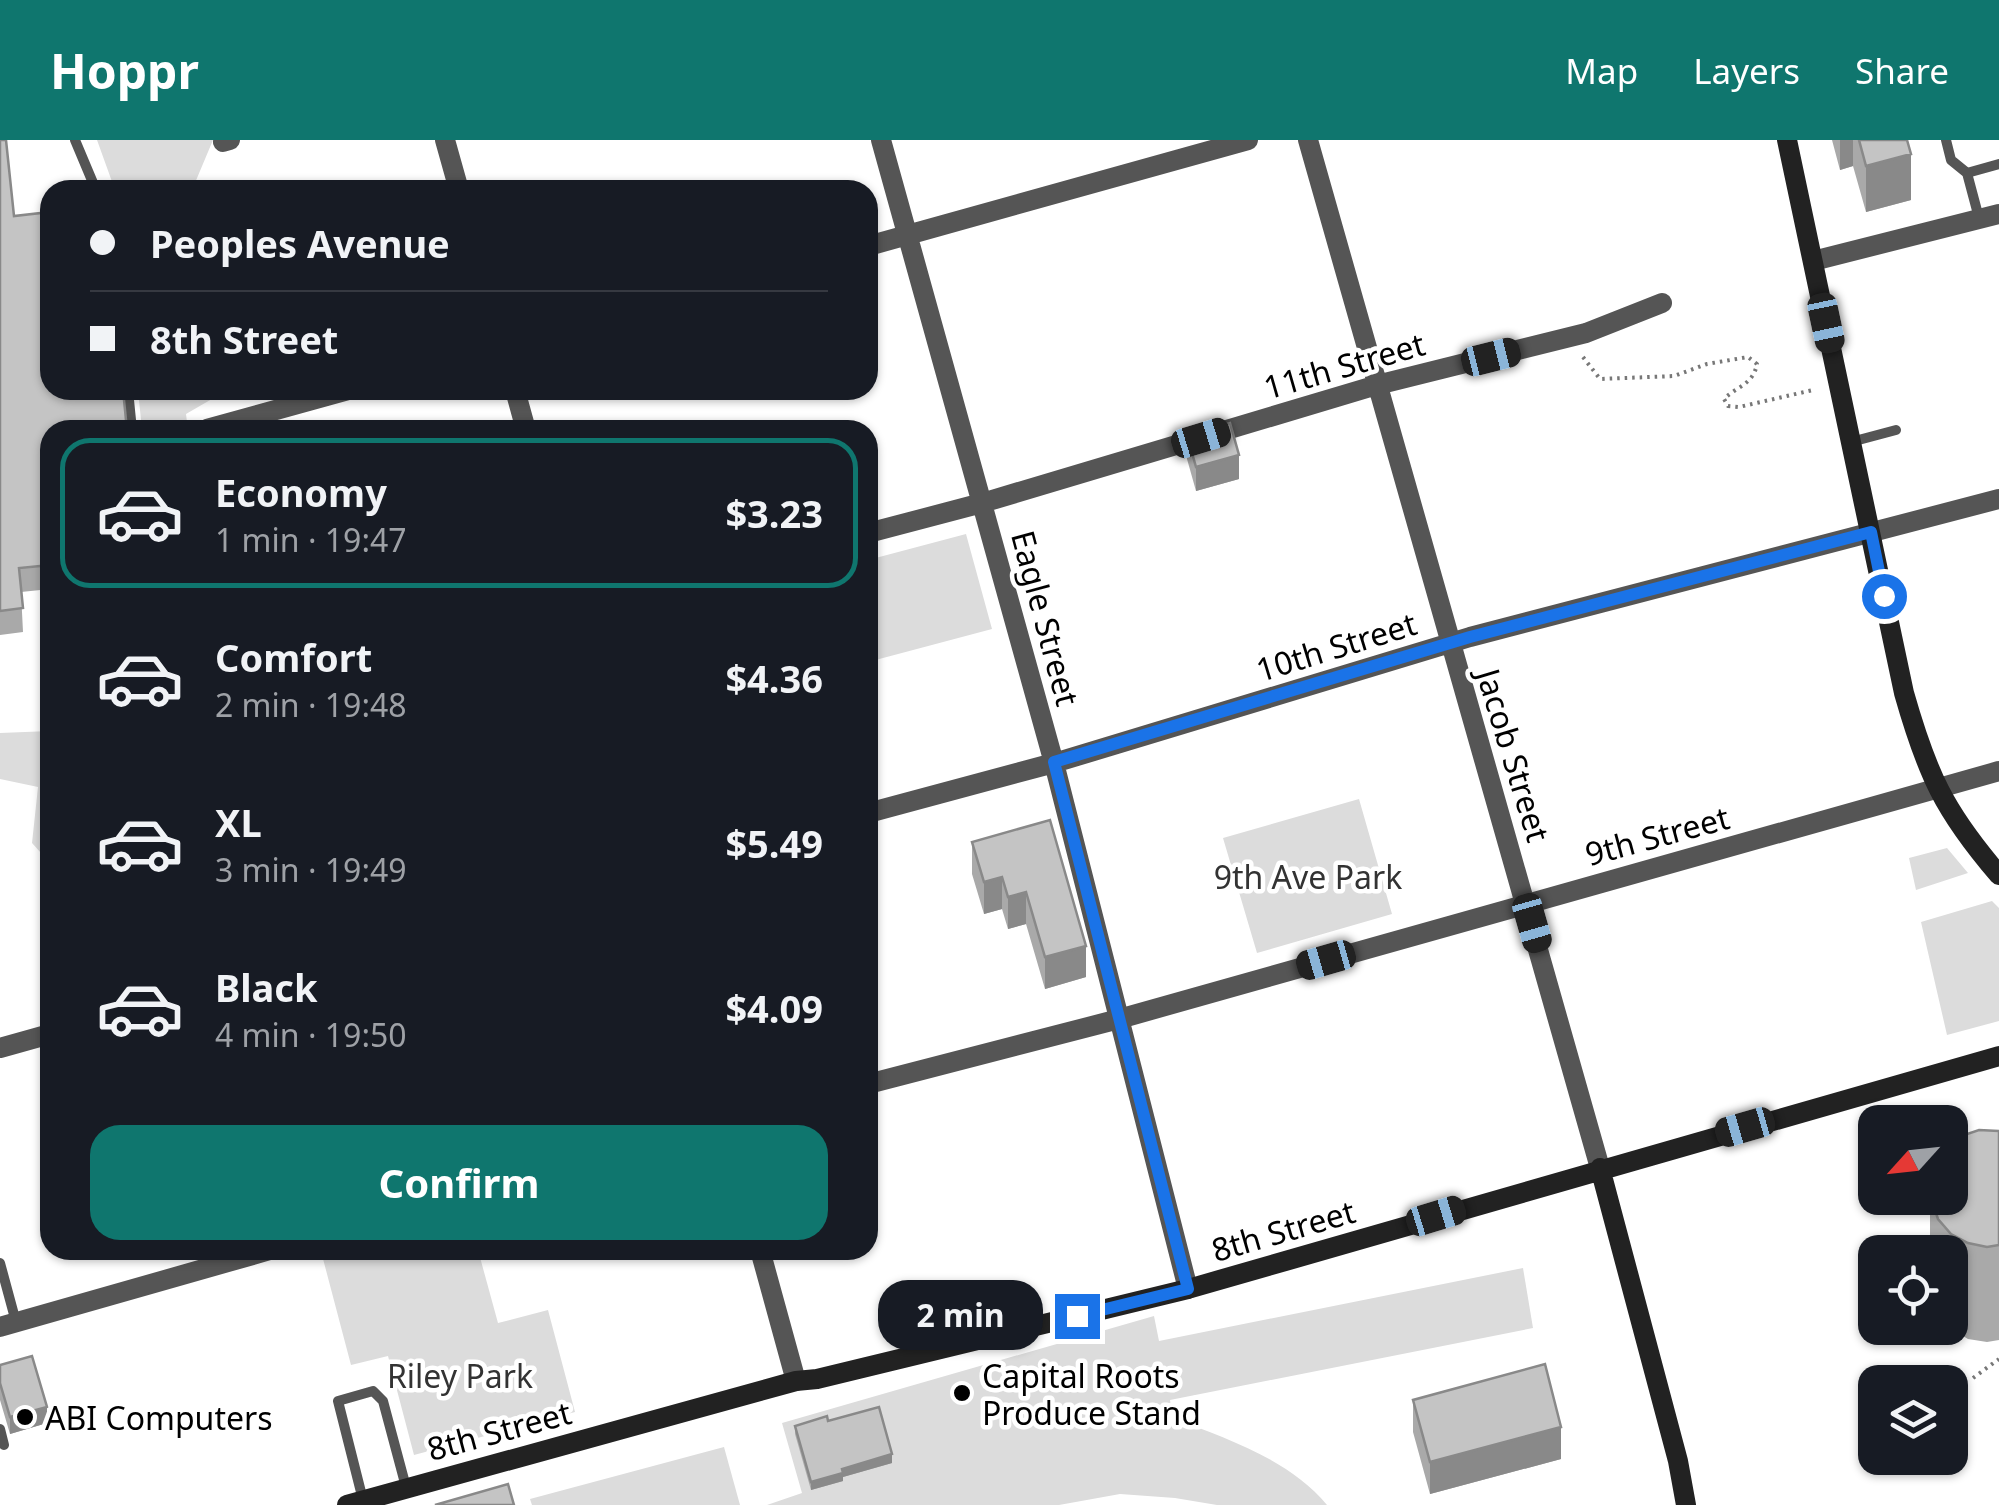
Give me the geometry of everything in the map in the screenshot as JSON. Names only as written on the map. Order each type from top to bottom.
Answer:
[{"type":"street","points":[[445,140],[456,180]]},
{"type":"street","name":"Eagle Street","points":[[881,140],[1054,762],[1188,1289]]},
{"type":"street","points":[[878,243],[1248,140]]},
{"type":"street","name":"Jacob Street","points":[[1308,140],[1600,1168],[1678,1461],[1686,1505]]},
{"type":"street","points":[[1787,140],[1904,693],[1936,789],[1960,830],[1999,875]]},
{"type":"street","points":[[1813,261],[1989,217]]},
{"type":"street","name":"11th Street","points":[[878,530],[1377,385],[1567,338],[1662,303]]},
{"type":"street","points":[[240,420],[312,400]]},
{"type":"street","name":"10th Street","points":[[878,811],[1450,643],[1999,499]]},
{"type":"street","name":"9th Street","points":[[878,1081],[1119,1019],[1999,771]]},
{"type":"street","points":[[0,1048],[40,1037]]},
{"type":"street","name":"8th Street","points":[[355,1503],[796,1381],[1188,1289],[1999,1056]]},
{"type":"street","points":[[8,1325],[235,1260]]},
{"type":"street","points":[[763,1260],[796,1381]]},
{"type":"lane","points":[[75,140],[92,180]]},
{"type":"lane","points":[[1946,140],[1951,160],[1967,173],[1989,217]]},
{"type":"lane","points":[[1967,173],[1999,164]]},
{"type":"lane","points":[[1852,442],[1896,430]]},
{"type":"lane","points":[[0,1264],[8,1325]]},
{"type":"lane","points":[[355,1503],[338,1401],[373,1391],[383,1401],[406,1487]]},
{"type":"lane","points":[[0,1428],[4,1445]]},
{"type":"path","points":[[1567,338],[1600,379],[1674,376],[1706,364],[1748,356],[1757,364],[1755,373],[1745,386],[1724,399],[1728,406],[1814,390]]},
{"type":"path","points":[[1973,1378],[1999,1359]]},
{"type":"green space","points":[[97,140],[213,140],[196,180],[111,180]]},
{"type":"green space","points":[[139,400],[210,400],[186,414],[187,420],[141,420]]},
{"type":"green space","points":[[966,534],[992,629],[878,659],[878,557]]},
{"type":"green space","points":[[40,731],[40,852],[32,843],[38,787],[0,779],[0,733]]},
{"type":"green space","name":"9th Ave Park","points":[[1359,799],[1392,914],[1257,953],[1223,838]]},
{"type":"green space","points":[[1947,848],[1968,873],[1916,890],[1909,858]]},
{"type":"green space","points":[[1992,901],[1999,908],[1999,1021],[1947,1035],[1921,922]]},
{"type":"green space","name":"Riley Park","points":[[323,1260],[481,1260],[498,1323],[548,1310],[575,1412],[414,1455],[388,1356],[351,1365]]},
{"type":"green space","points":[[1523,1268],[1533,1328],[1170,1400],[1173,1418],[1276,1463],[1327,1505],[1217,1505],[1120,1494],[1059,1505],[767,1505],[802,1493],[782,1423],[1154,1316],[1159,1341]]},
{"type":"green space","points":[[724,1447],[740,1505],[532,1505],[530,1499]]},
{"type":"building","points":[[0,140],[6,140],[14,216],[40,213],[40,400],[124,400],[126,420],[40,420],[40,566],[19,568],[23,608],[0,611]]},
{"type":"building","points":[[1859,140],[1907,140],[1911,154],[1866,166]]},
{"type":"building","points":[[1230,423],[1239,455],[1196,467],[1187,435]]},
{"type":"building","points":[[1050,820],[1086,946],[1045,957],[1026,892],[1008,897],[1002,877],[984,882],[972,842]]},
{"type":"building","points":[[1999,1131],[1999,1245],[1968,1243],[1968,1235],[1951,1234],[1937,1215],[1968,1215],[1968,1134]]},
{"type":"building","points":[[32,1356],[47,1407],[10,1417],[0,1383],[0,1365]]},
{"type":"building","points":[[1545,1364],[1561,1427],[1430,1462],[1413,1400]]},
{"type":"building","points":[[879,1407],[892,1454],[811,1482],[795,1426]]},
{"type":"building","points":[[508,1484],[514,1505],[435,1505]]},
{"type":"place","name":"Capital Roots Produce Stand","points":[[962,1393]]},
{"type":"place","name":"ABI Computers","points":[[25,1417]]},
{"type":"route","points":[[1077,1316],[1188,1289],[1054,762],[1470,637],[1871,532],[1884,596]]}]
